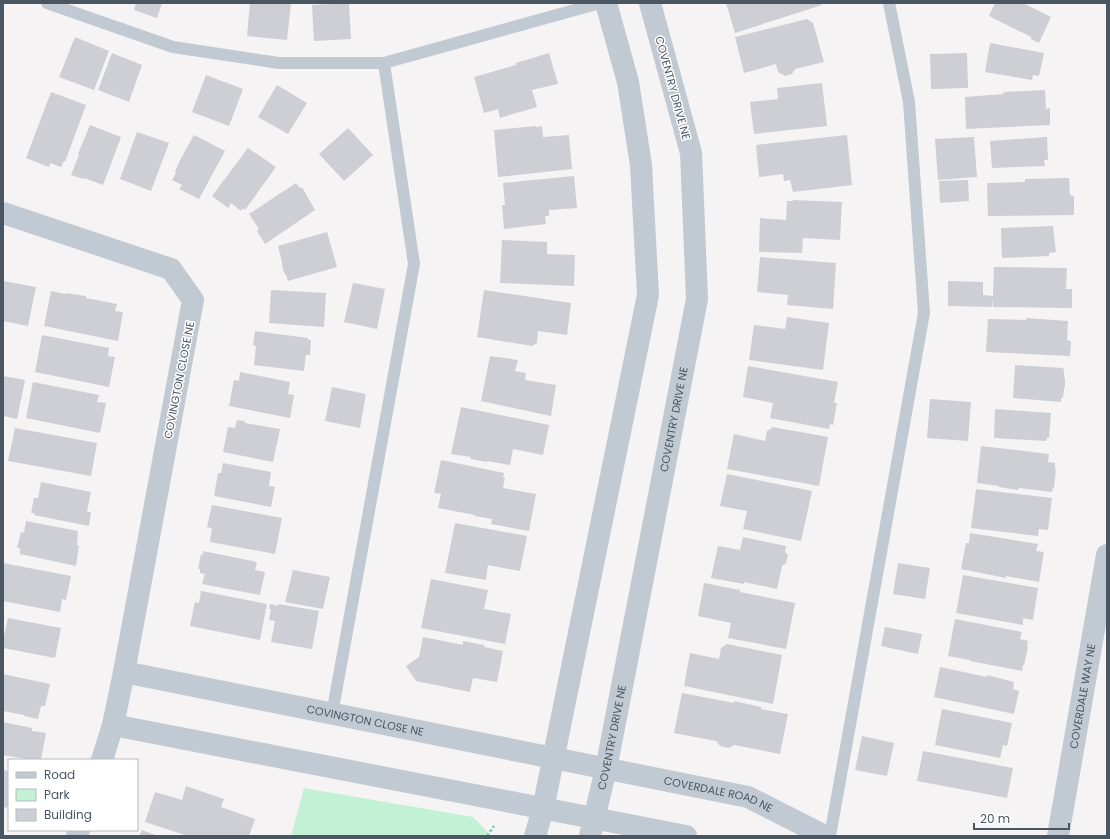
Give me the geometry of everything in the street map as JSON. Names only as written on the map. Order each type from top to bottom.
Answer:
[{"type":"street","points":[[535,836],[543,808],[648,295],[641,165],[628,82],[606,3]]},
{"type":"street","name":"COVENTRY DRIVE NE","points":[[593,827],[606,769],[697,299],[691,153],[650,3]]},
{"type":"street","name":"COVINGTON CLOSE NE","points":[[3,213],[171,269],[194,300],[124,672],[113,725],[102,759]]},
{"type":"street","name":"COVERDALE WAY NE","points":[[1058,836],[1107,555]]},
{"type":"street","name":"COVINGTON CLOSE NE","points":[[124,672],[606,769]]},
{"type":"street","points":[[113,725],[543,808],[593,827],[686,836]]},
{"type":"street","name":"COVERDALE ROAD NE","points":[[606,769],[748,797],[825,836]]},
{"type":"lane","points":[[47,3],[173,48],[279,63],[384,63],[600,3]]},
{"type":"lane","points":[[830,836],[924,313],[909,102],[889,3]]},
{"type":"lane","points":[[332,714],[414,264],[384,63]]},
{"type":"path","points":[[487,836],[494,826]]},
{"type":"green space","points":[[304,788],[473,817],[491,836],[291,836]]},
{"type":"building","points":[[136,3],[162,3],[157,18],[134,10]]},
{"type":"building","points":[[250,3],[291,3],[287,40],[247,36]]},
{"type":"building","points":[[349,3],[351,39],[314,41],[312,5]]},
{"type":"building","points":[[726,3],[821,3],[822,5],[735,33]]},
{"type":"building","points":[[995,3],[1023,3],[1051,17],[1039,43],[1031,39],[1031,37],[989,16]]},
{"type":"building","points":[[807,19],[813,23],[824,62],[795,69],[792,74],[785,76],[778,72],[776,64],[744,73],[735,37]]},
{"type":"building","points":[[75,37],[109,51],[94,90],[59,77]]},
{"type":"building","points":[[990,43],[1044,53],[1039,76],[1033,75],[1032,80],[985,72]]},
{"type":"building","points":[[112,53],[142,65],[129,102],[98,90]]},
{"type":"building","points":[[549,53],[558,84],[532,90],[537,107],[500,118],[498,109],[484,113],[474,77],[516,65],[516,63]]},
{"type":"building","points":[[967,53],[968,88],[931,89],[930,54]]},
{"type":"building","points":[[206,75],[243,89],[229,126],[192,112]]},
{"type":"building","points":[[822,83],[827,126],[754,134],[750,102],[778,99],[777,88]]},
{"type":"building","points":[[277,85],[307,103],[288,134],[258,117]]},
{"type":"building","points":[[1045,90],[1046,109],[1050,108],[1050,125],[966,129],[965,97],[1004,94],[1003,92]]},
{"type":"building","points":[[51,92],[86,105],[65,162],[64,161],[61,167],[50,163],[49,167],[26,158]]},
{"type":"building","points":[[90,125],[121,137],[103,185],[71,175]]},
{"type":"building","points":[[542,126],[543,137],[569,135],[572,169],[498,177],[494,130]]},
{"type":"building","points":[[348,128],[373,155],[344,181],[319,154]]},
{"type":"building","points":[[137,132],[169,143],[151,191],[120,179]]},
{"type":"building","points":[[194,135],[225,151],[199,199],[179,189],[182,185],[172,180],[179,162]]},
{"type":"building","points":[[847,135],[852,185],[793,192],[790,180],[784,181],[783,174],[759,177],[756,145]]},
{"type":"building","points":[[974,137],[977,177],[938,180],[935,139]]},
{"type":"building","points":[[1047,137],[1048,160],[1044,160],[1045,166],[992,168],[990,141]]},
{"type":"building","points":[[248,148],[276,167],[245,210],[243,208],[241,211],[231,203],[228,208],[212,196]]},
{"type":"building","points":[[574,176],[577,208],[549,210],[549,216],[545,216],[546,224],[504,229],[502,205],[505,205],[503,183]]},
{"type":"building","points":[[1069,178],[1070,195],[1074,196],[1074,215],[988,216],[987,183],[1025,182],[1025,179]]},
{"type":"building","points":[[968,180],[969,201],[940,203],[939,181]]},
{"type":"building","points":[[296,183],[300,188],[302,187],[315,210],[265,244],[257,231],[259,229],[249,214]]},
{"type":"building","points":[[787,201],[842,202],[840,240],[803,238],[802,253],[759,252],[760,218],[786,220]]},
{"type":"building","points":[[1053,226],[1056,252],[1049,253],[1049,256],[1002,258],[1001,228]]},
{"type":"building","points":[[327,232],[337,267],[288,281],[284,273],[278,246]]},
{"type":"building","points":[[502,240],[547,242],[547,254],[575,255],[574,286],[500,283]]},
{"type":"building","points":[[760,257],[836,263],[833,309],[787,305],[788,295],[757,292]]},
{"type":"building","points":[[994,267],[1067,268],[1066,289],[1072,289],[1072,308],[993,307],[993,298],[992,307],[948,306],[948,281],[983,282],[983,295],[993,296]]},
{"type":"building","points":[[3,281],[36,287],[28,326],[3,321]]},
{"type":"building","points":[[353,283],[385,289],[377,329],[344,322]]},
{"type":"building","points":[[271,290],[326,293],[324,327],[269,323]]},
{"type":"building","points":[[484,290],[571,303],[567,335],[538,331],[537,343],[532,346],[477,337]]},
{"type":"building","points":[[51,291],[86,296],[86,298],[117,304],[115,311],[123,312],[118,341],[44,326]]},
{"type":"building","points":[[787,317],[829,323],[823,370],[749,360],[754,325],[785,329]]},
{"type":"building","points":[[1026,318],[1068,321],[1067,340],[1071,341],[1070,356],[986,352],[988,319],[1026,320]]},
{"type":"building","points":[[255,331],[308,338],[308,340],[311,340],[310,355],[306,355],[304,371],[254,365],[256,346],[253,345]]},
{"type":"building","points":[[42,335],[109,348],[108,356],[115,357],[109,387],[35,372]]},
{"type":"building","points":[[490,356],[518,360],[515,371],[526,373],[525,380],[556,385],[551,416],[481,401]]},
{"type":"building","points":[[1015,365],[1063,368],[1065,386],[1061,402],[1013,398]]},
{"type":"building","points":[[748,366],[838,382],[834,403],[837,403],[833,425],[830,424],[829,429],[770,418],[773,403],[743,397]]},
{"type":"building","points":[[240,372],[290,382],[288,394],[294,395],[290,418],[229,406],[234,380],[239,381]]},
{"type":"building","points":[[3,376],[25,380],[17,419],[3,416]]},
{"type":"building","points":[[33,382],[99,395],[97,402],[106,403],[100,433],[26,418]]},
{"type":"building","points":[[332,387],[366,394],[360,428],[325,421]]},
{"type":"building","points":[[930,399],[971,402],[968,441],[927,438]]},
{"type":"building","points":[[461,407],[549,425],[543,455],[513,449],[510,465],[470,459],[471,457],[451,454]]},
{"type":"building","points":[[995,409],[1051,413],[1049,438],[1047,438],[1046,441],[994,438]]},
{"type":"building","points":[[237,420],[245,421],[245,423],[280,429],[273,462],[223,452],[228,427],[235,428]]},
{"type":"building","points":[[772,427],[828,437],[819,486],[727,469],[734,434],[765,441],[767,431]]},
{"type":"building","points":[[15,428],[97,443],[91,476],[8,461]]},
{"type":"building","points":[[981,446],[1049,454],[1048,462],[1055,463],[1056,469],[1054,488],[1053,487],[1052,492],[1019,488],[1018,490],[977,483]]},
{"type":"building","points":[[441,460],[504,473],[503,477],[505,478],[503,488],[536,494],[529,531],[491,524],[492,519],[438,508],[441,494],[434,493]]},
{"type":"building","points":[[223,463],[271,472],[269,486],[275,487],[271,507],[214,496],[218,473],[221,473]]},
{"type":"building","points":[[727,474],[812,491],[801,541],[743,529],[747,511],[720,506]]},
{"type":"building","points":[[41,482],[91,492],[87,512],[91,512],[89,526],[34,515],[34,513],[31,513],[34,498],[38,498]]},
{"type":"building","points":[[976,489],[1052,498],[1048,530],[1039,529],[1038,536],[971,528]]},
{"type":"building","points":[[212,505],[282,518],[275,554],[210,542],[212,528],[207,527]]},
{"type":"building","points":[[26,521],[78,531],[77,545],[79,546],[76,566],[20,554],[20,548],[17,548],[21,532],[24,533]]},
{"type":"building","points":[[455,523],[527,536],[520,571],[488,565],[486,580],[445,573]]},
{"type":"building","points":[[970,533],[1038,544],[1036,551],[1044,552],[1039,582],[1006,576],[1006,578],[961,569],[966,543],[969,543]]},
{"type":"building","points":[[743,537],[786,546],[785,552],[788,555],[786,563],[782,566],[777,589],[744,582],[744,584],[711,578],[718,546],[740,550]]},
{"type":"building","points":[[203,551],[257,562],[255,570],[265,572],[260,595],[202,584],[205,574],[200,573],[200,569],[198,569]]},
{"type":"building","points":[[3,563],[71,576],[66,600],[62,599],[60,612],[3,601]]},
{"type":"building","points":[[898,563],[930,568],[925,599],[893,594]]},
{"type":"building","points":[[293,570],[330,577],[323,609],[285,602]]},
{"type":"building","points":[[963,575],[1038,588],[1033,620],[1023,618],[1023,625],[956,613]]},
{"type":"building","points":[[431,579],[488,590],[484,609],[511,614],[505,644],[421,628]]},
{"type":"building","points":[[704,583],[795,603],[786,649],[728,638],[731,623],[698,616]]},
{"type":"building","points":[[201,591],[267,604],[260,640],[190,626],[195,602],[199,603]]},
{"type":"building","points":[[270,604],[319,611],[312,649],[271,642],[275,621],[269,620],[271,609],[269,609]]},
{"type":"building","points":[[8,618],[61,628],[55,658],[3,648],[3,640]]},
{"type":"building","points":[[955,619],[1022,632],[1020,639],[1028,641],[1028,647],[1022,671],[948,656]]},
{"type":"building","points":[[885,627],[922,634],[918,654],[881,646]]},
{"type":"building","points":[[423,637],[463,645],[463,641],[484,645],[484,647],[503,651],[497,682],[473,678],[470,692],[416,681],[406,666],[419,657]]},
{"type":"building","points":[[727,644],[782,655],[773,704],[684,686],[690,653],[719,659],[721,648]]},
{"type":"building","points":[[940,667],[987,677],[987,675],[1014,682],[1013,689],[1019,691],[1014,714],[934,697]]},
{"type":"building","points":[[3,674],[50,684],[45,706],[41,706],[38,719],[3,711]]},
{"type":"building","points":[[682,693],[734,703],[734,701],[761,707],[761,709],[788,714],[780,754],[734,745],[729,748],[720,746],[716,741],[674,733]]},
{"type":"building","points":[[942,709],[1012,723],[1007,746],[1003,745],[1000,758],[935,745]]},
{"type":"building","points":[[3,722],[32,728],[32,731],[46,733],[41,759],[25,759],[3,755]]},
{"type":"building","points":[[862,736],[894,743],[887,776],[855,770]]},
{"type":"building","points":[[923,751],[1013,768],[1007,798],[917,781]]},
{"type":"building","points":[[3,770],[8,771],[8,808],[3,807]]},
{"type":"building","points":[[186,786],[224,799],[221,807],[255,819],[249,836],[188,836],[145,822],[155,792],[182,800]]},
{"type":"building","points":[[142,830],[158,836],[139,836]]}]
